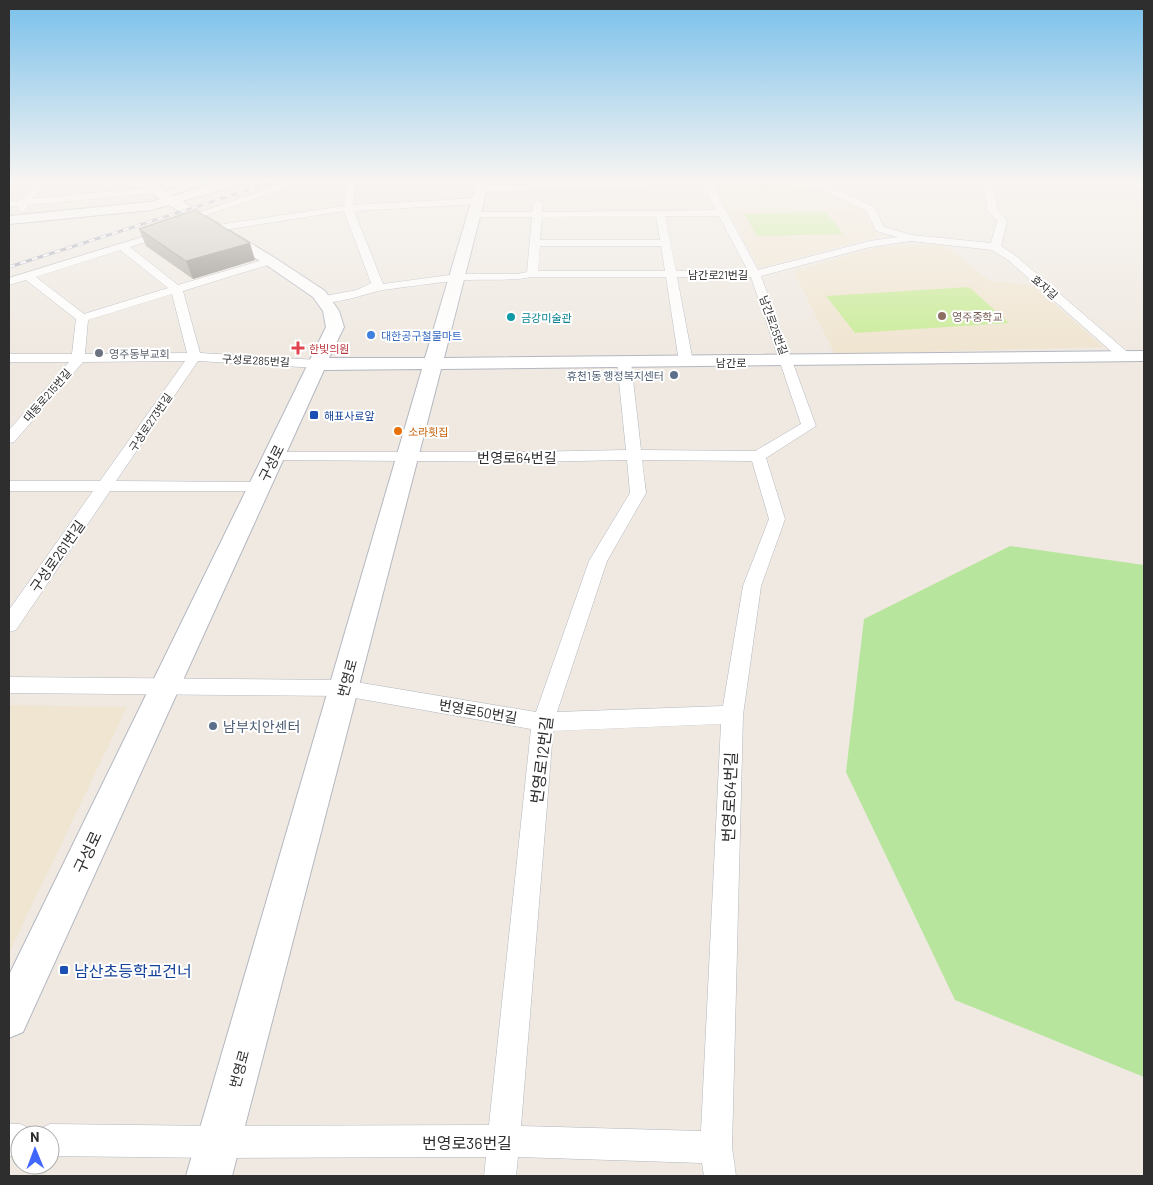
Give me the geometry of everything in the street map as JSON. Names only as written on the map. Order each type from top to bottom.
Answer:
[{"type":"main road","name":"구성로","points":[[9,1018],[334,327],[331,311],[319,294],[270,260],[226,237]]},
{"type":"main road","name":"번영로","points":[[210,1176],[467,237]]},
{"type":"main road","name":"남간로","points":[[318,364],[686,362],[1144,356]]},
{"type":"street","points":[[9,282],[156,237]]},
{"type":"street","points":[[359,237],[373,270],[377,284],[375,288]]},
{"type":"street","points":[[532,274],[535,237]]},
{"type":"street","name":"남간로21번길","points":[[664,237],[686,362]]},
{"type":"street","name":"남간로25번길","points":[[736,237],[755,274],[787,361]]},
{"type":"street","points":[[995,247],[998,237]]},
{"type":"street","name":"효자길","points":[[911,238],[995,247],[1012,258],[1125,356]]},
{"type":"street","name":"남간로21번길","points":[[323,299],[375,288],[457,277],[517,277],[532,274],[755,274],[870,244],[911,238]]},
{"type":"street","points":[[535,243],[665,243]]},
{"type":"street","points":[[124,248],[178,290],[194,357]]},
{"type":"street","points":[[26,276],[82,318],[178,290],[270,260]]},
{"type":"street","name":"대동로215번길","points":[[9,439],[78,359],[82,318]]},
{"type":"street","name":"구성로285번길","points":[[9,358],[194,357],[318,364]]},
{"type":"street","name":"구성로273번길","points":[[106,487],[194,357]]},
{"type":"street","points":[[758,456],[810,426],[787,361]]},
{"type":"street","name":"번영로12번길","points":[[500,1176],[543,722],[598,561],[638,493],[632,455],[624,362]]},
{"type":"street","name":"번영로64번길","points":[[275,455],[526,458],[632,455],[758,456],[777,519],[752,586],[732,715],[718,1161]]},
{"type":"street","points":[[9,486],[258,488]]},
{"type":"street","name":"구성로261번길","points":[[9,625],[106,487]]},
{"type":"street","points":[[9,685],[344,688]]},
{"type":"street","name":"번영로50번길","points":[[344,688],[543,722],[732,715]]},
{"type":"street","name":"번영로36번길","points":[[60,1140],[502,1142],[718,1161]]},
{"type":"shaded area","points":[[743,237],[873,237],[759,268]]},
{"type":"shaded area","name":"영주중학교","points":[[943,245],[990,281],[1033,285],[1103,347],[835,354],[793,271],[879,247]]},
{"type":"shaded area","points":[[9,705],[127,707],[9,953]]},
{"type":"green space","points":[[969,287],[1009,323],[855,333],[826,296]]},
{"type":"green space","points":[[1010,546],[1144,565],[1144,1077],[955,1000],[846,772],[864,619]]},
{"type":"building","points":[[151,237],[241,237],[250,243],[186,261]]},
{"type":"railway","points":[[9,267],[101,237]]},
{"type":"place","name":"영주중학교","points":[[942,316]]},
{"type":"place","name":"금강미술관","points":[[511,317]]},
{"type":"place","name":"대한공구철물마트","points":[[371,335]]},
{"type":"place","name":"한빛의원","points":[[298,348]]},
{"type":"place","name":"영주동부교회","points":[[99,353]]},
{"type":"place","name":"휴천1동 행정복지센터","points":[[674,375]]},
{"type":"place","name":"해표사료앞","points":[[314,415]]},
{"type":"place","name":"소라횟집","points":[[398,431]]},
{"type":"place","name":"남부치안센터","points":[[213,726]]},
{"type":"place","name":"남산초등학교건너","points":[[64,970]]}]
